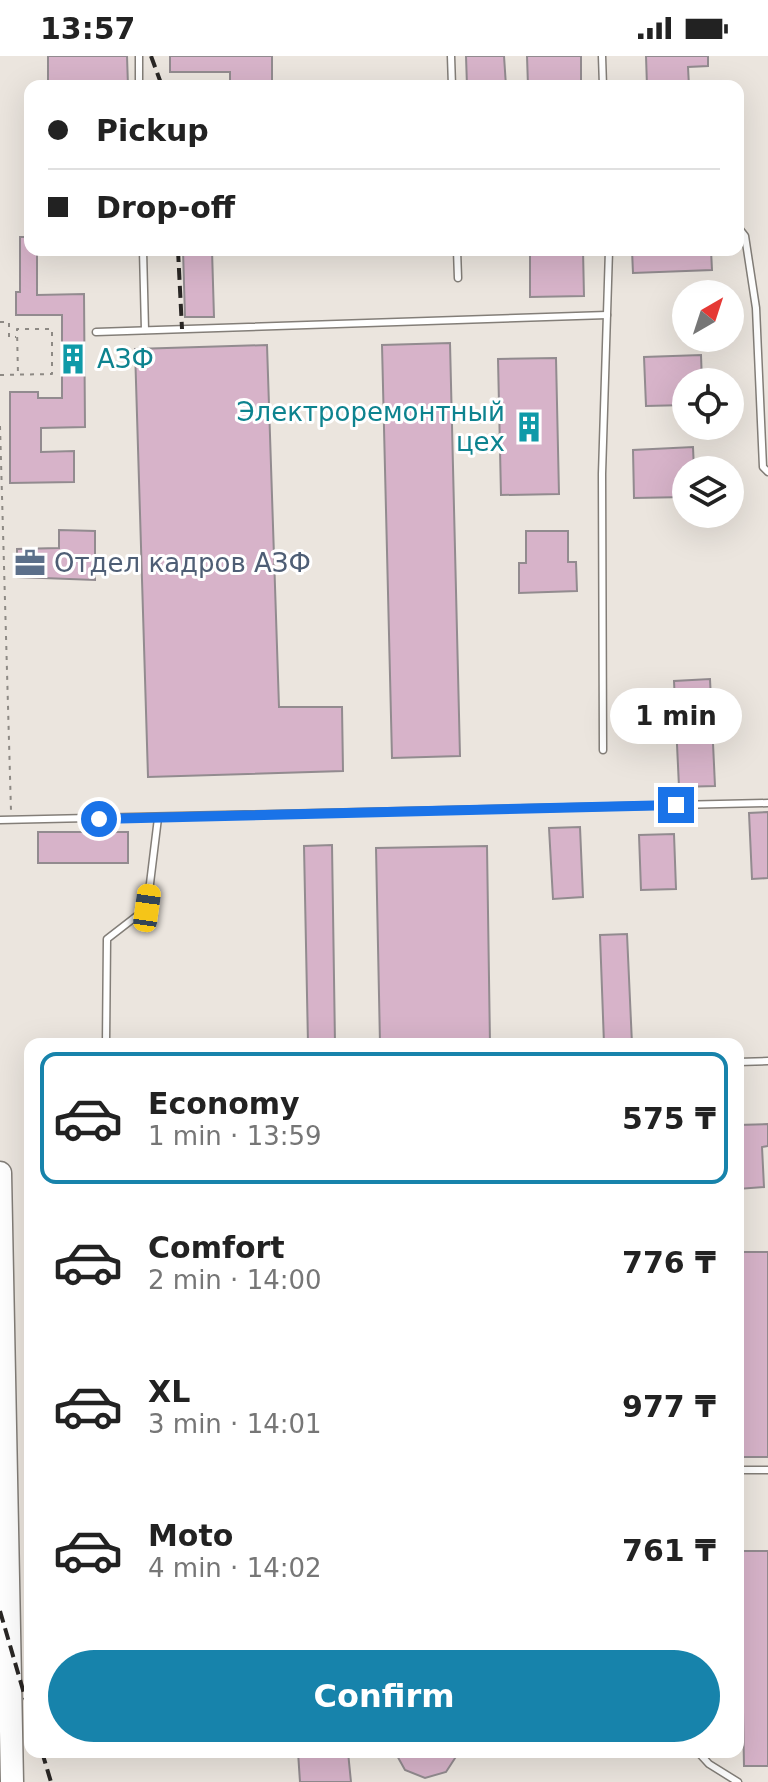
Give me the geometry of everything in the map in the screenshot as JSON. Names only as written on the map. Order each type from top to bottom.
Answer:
[{"type":"highway","points":[[0,1173],[12,1782]]},
{"type":"lane","points":[[139,56],[139,80]]},
{"type":"lane","points":[[451,56],[452,80]]},
{"type":"lane","points":[[602,56],[603,80]]},
{"type":"lane","points":[[744,235],[756,308],[763,467],[768,472]]},
{"type":"lane","points":[[143,256],[145,330]]},
{"type":"lane","points":[[457,256],[458,278]]},
{"type":"lane","points":[[603,750],[602,474],[609,256]]},
{"type":"lane","points":[[96,332],[607,315]]},
{"type":"lane","points":[[0,820],[768,803]]},
{"type":"lane","points":[[106,1038],[107,939],[147,908],[158,818]]},
{"type":"lane","points":[[744,1062],[768,1061]]},
{"type":"lane","points":[[744,1470],[768,1470]]},
{"type":"lane","points":[[704,1758],[738,1782]]},
{"type":"path","points":[[0,322],[9,322],[9,337],[17,337]]},
{"type":"path","points":[[0,375],[18,375],[52,374],[52,329],[17,329],[18,375]]},
{"type":"path","points":[[0,426],[11,820]]},
{"type":"building","points":[[48,56],[127,56],[128,80],[48,80]]},
{"type":"building","points":[[170,56],[272,56],[272,80],[230,80],[230,72],[170,72]]},
{"type":"building","points":[[466,56],[504,56],[506,80],[467,80]]},
{"type":"building","points":[[527,56],[581,56],[581,80],[528,80]]},
{"type":"building","points":[[646,56],[708,56],[708,66],[688,67],[689,80],[647,80]]},
{"type":"building","name":"АЗФ","points":[[20,237],[24,237],[24,256],[37,256],[37,295],[84,294],[85,427],[41,428],[41,452],[74,451],[74,482],[10,483],[10,392],[38,392],[38,398],[62,398],[62,315],[16,315],[16,292],[20,292]]},
{"type":"building","points":[[183,256],[212,256],[214,317],[185,317]]},
{"type":"building","points":[[530,256],[583,256],[584,296],[530,297]]},
{"type":"building","points":[[632,256],[711,256],[712,270],[633,273]]},
{"type":"building","points":[[450,343],[460,756],[392,758],[382,345]]},
{"type":"building","points":[[267,345],[279,707],[342,707],[343,771],[148,777],[135,349]]},
{"type":"building","points":[[701,355],[701,368],[672,368],[672,405],[646,406],[644,357]]},
{"type":"building","name":"Электроремонтный цех","points":[[556,358],[559,494],[501,495],[498,359]]},
{"type":"building","points":[[693,447],[693,456],[672,456],[672,497],[634,498],[633,450]]},
{"type":"building","points":[[59,530],[95,531],[95,580],[17,577],[17,549],[59,548]]},
{"type":"building","points":[[526,531],[568,531],[568,562],[576,562],[577,591],[519,593],[519,563],[526,563]]},
{"type":"building","points":[[710,679],[715,786],[679,787],[674,681]]},
{"type":"building","points":[[768,812],[768,878],[752,879],[749,813]]},
{"type":"building","points":[[580,827],[583,897],[553,899],[549,828]]},
{"type":"building","points":[[38,832],[128,832],[128,863],[38,863]]},
{"type":"building","points":[[674,834],[676,889],[641,890],[639,835]]},
{"type":"building","points":[[332,845],[335,1038],[308,1038],[304,846]]},
{"type":"building","points":[[487,846],[490,1038],[380,1038],[376,848]]},
{"type":"building","points":[[627,934],[632,1038],[604,1038],[600,935]]},
{"type":"building","points":[[768,1124],[768,1146],[762,1147],[764,1187],[744,1189],[744,1125]]},
{"type":"building","points":[[744,1252],[768,1252],[768,1457],[744,1457]]},
{"type":"building","points":[[744,1551],[768,1551],[768,1766],[744,1766]]},
{"type":"building","points":[[298,1758],[349,1758],[351,1782],[300,1782]]},
{"type":"building","points":[[398,1758],[455,1758],[446,1772],[425,1778],[405,1770]]},
{"type":"railway","points":[[151,56],[160,80]]},
{"type":"railway","points":[[178,256],[182,329]]},
{"type":"railway","points":[[0,1611],[24,1693]]},
{"type":"railway","points":[[44,1758],[51,1782]]},
{"type":"place","name":"АЗФ","points":[[73,359]]},
{"type":"place","name":"Электроремонтный цех","points":[[529,427]]},
{"type":"place","name":"Отдел кадров АЗФ","points":[[30,563]]},
{"type":"route","points":[[99,819],[676,805]]}]
